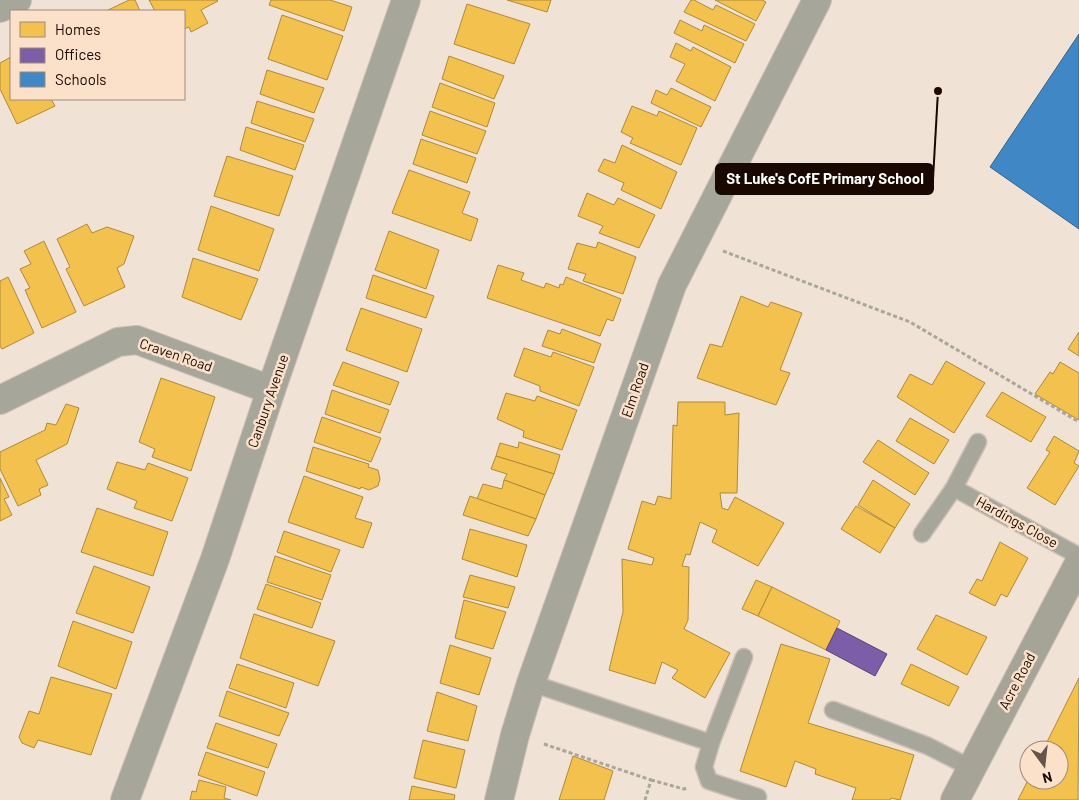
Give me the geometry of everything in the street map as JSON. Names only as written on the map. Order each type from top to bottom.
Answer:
[{"type":"street","points":[[0,8],[17,0]]},
{"type":"street","name":"Canbury Avenue","points":[[125,800],[215,559],[271,390],[406,0]]},
{"type":"street","name":"Elm Road","points":[[500,800],[515,735],[532,683],[672,285],[817,0]]},
{"type":"street","name":"Craven Road","points":[[0,400],[118,342],[137,340],[271,390]]},
{"type":"street","name":"Acre Road","points":[[955,800],[1079,563]]},
{"type":"lane","points":[[922,534],[954,488],[978,442]]},
{"type":"lane","name":"Hardings Close","points":[[954,488],[1079,556]]},
{"type":"lane","points":[[744,656],[711,743],[704,767],[709,781],[758,797]]},
{"type":"lane","points":[[532,683],[711,743]]},
{"type":"lane","points":[[834,710],[928,746],[971,768]]},
{"type":"path","points":[[694,240],[910,322],[1079,422]]},
{"type":"path","points":[[515,735],[684,789],[709,781]]},
{"type":"path","points":[[645,800],[651,780]]},
{"type":"building: Homes","points":[[129,0],[135,0],[140,10],[108,10]]},
{"type":"building: Homes","points":[[149,0],[218,1],[201,10],[208,23],[191,32],[189,27],[185,29],[185,10],[154,10]]},
{"type":"building: Homes","points":[[271,0],[330,0],[352,7],[344,31],[269,5]]},
{"type":"building: Homes","points":[[507,0],[551,0],[547,12]]},
{"type":"building: Homes","points":[[691,0],[713,10],[716,5],[755,24],[746,41],[684,12]]},
{"type":"building: Homes","points":[[715,0],[762,0],[766,2],[756,21]]},
{"type":"building: Homes","points":[[467,4],[530,24],[514,64],[454,44]]},
{"type":"building: Homes","points":[[282,15],[343,36],[327,80],[268,59]]},
{"type":"building: Homes","points":[[680,20],[702,31],[704,25],[744,44],[735,63],[674,33]]},
{"type":"building: Homes","points":[[676,43],[691,51],[693,47],[731,67],[715,101],[676,81],[685,64],[670,57]]},
{"type":"building: Homes","points":[[449,56],[504,76],[494,99],[442,79]]},
{"type":"building: Homes","points":[[10,58],[10,100],[52,100],[55,106],[17,124],[0,89],[0,63]]},
{"type":"building: Homes","points":[[267,70],[324,88],[314,113],[260,94]]},
{"type":"building: Homes","points":[[440,83],[495,103],[487,127],[432,107]]},
{"type":"building: Homes","points":[[671,88],[711,107],[701,127],[651,103],[656,90],[667,95]]},
{"type":"building: Homes","points":[[257,101],[314,119],[305,142],[251,123]]},
{"type":"building: Homes","points":[[632,106],[657,116],[659,111],[697,128],[681,165],[630,143],[633,138],[621,132]]},
{"type":"building: Homes","points":[[430,111],[486,131],[477,154],[422,135]]},
{"type":"building: Homes","points":[[246,127],[304,145],[295,170],[240,150]]},
{"type":"building: Homes","points":[[421,139],[476,158],[467,183],[413,164]]},
{"type":"building: Homes","points":[[622,145],[677,172],[661,209],[621,190],[624,183],[598,171],[604,159],[615,163]]},
{"type":"building: Homes","points":[[227,156],[293,176],[279,216],[214,196]]},
{"type":"building: Homes","points":[[409,170],[470,192],[462,213],[478,219],[471,241],[392,213]]},
{"type":"building: Homes","points":[[587,193],[614,205],[618,198],[655,215],[639,248],[599,233],[603,226],[578,216]]},
{"type":"building: Homes","points":[[211,206],[274,229],[259,271],[198,250]]},
{"type":"building: Homes","points":[[87,224],[92,233],[107,227],[134,236],[124,264],[117,268],[125,287],[84,306],[66,269],[70,267],[57,239]]},
{"type":"building: Homes","points":[[389,231],[439,250],[426,289],[375,270]]},
{"type":"building: Homes","points":[[44,241],[76,312],[42,328],[25,290],[30,288],[20,269],[31,264],[24,251]]},
{"type":"building: Homes","points":[[598,242],[636,257],[623,294],[583,281],[586,274],[568,269],[577,243],[596,248]]},
{"type":"building: Homes","points":[[193,258],[258,279],[241,320],[182,297]]},
{"type":"building: Homes","points":[[498,265],[524,273],[521,280],[544,288],[546,283],[559,288],[560,284],[563,285],[566,277],[621,299],[613,321],[607,319],[600,336],[487,298]]},
{"type":"building: Homes","points":[[373,275],[434,296],[426,318],[366,298]]},
{"type":"building: Homes","points":[[8,277],[34,333],[2,349],[0,346],[0,281]]},
{"type":"building: Homes","points":[[741,296],[768,307],[771,302],[802,313],[780,370],[790,373],[776,405],[697,378],[710,344],[722,347]]},
{"type":"building: Homes","points":[[361,308],[422,329],[407,372],[346,350]]},
{"type":"building: Homes","points":[[562,329],[601,344],[594,363],[542,346],[548,330],[560,334]]},
{"type":"building: Homes","points":[[1079,332],[1079,356],[1068,349]]},
{"type":"building: Homes","points":[[524,348],[551,357],[553,352],[594,367],[579,406],[540,391],[540,386],[514,376]]},
{"type":"building: Homes","points":[[946,361],[985,383],[954,433],[897,397],[910,374],[932,385]]},
{"type":"building: Homes","points":[[343,362],[399,382],[390,405],[333,385]]},
{"type":"building: Homes","points":[[1060,362],[1079,373],[1079,420],[1035,394],[1050,372],[1053,374]]},
{"type":"building: Homes","points":[[161,378],[215,397],[191,471],[152,457],[155,449],[139,442]]},
{"type":"building: Homes","points":[[332,390],[389,410],[380,433],[325,414]]},
{"type":"building: Homes","points":[[1002,392],[1046,417],[1031,442],[986,416]]},
{"type":"building: Homes","points":[[506,393],[535,401],[537,396],[577,410],[562,450],[523,437],[524,431],[497,419]]},
{"type":"building: Homes","points":[[678,402],[725,402],[725,415],[739,413],[737,493],[720,493],[722,508],[728,510],[735,497],[784,523],[758,566],[712,542],[717,530],[700,522],[690,555],[686,554],[682,566],[689,567],[688,620],[684,629],[730,653],[705,698],[672,678],[678,670],[662,662],[655,684],[609,670],[623,612],[622,559],[652,565],[654,558],[628,549],[642,501],[655,505],[658,496],[671,499],[673,425],[677,426]]},
{"type":"building: Homes","points":[[66,404],[79,408],[67,444],[36,460],[48,485],[39,489],[41,495],[18,506],[0,469],[0,452],[45,430],[47,423],[56,425]]},
{"type":"building: Homes","points":[[322,417],[381,438],[371,462],[314,442]]},
{"type":"building: Homes","points":[[910,418],[949,440],[934,464],[896,441]]},
{"type":"building: Homes","points":[[1054,436],[1079,451],[1074,463],[1079,466],[1055,505],[1027,488],[1050,452],[1046,450]]},
{"type":"building: Homes","points":[[878,440],[929,473],[915,495],[863,462]]},
{"type":"building: Homes","points":[[519,442],[560,455],[554,474],[496,456],[500,443],[518,448]]},
{"type":"building: Homes","points":[[313,447],[369,464],[368,467],[378,470],[380,479],[378,486],[369,490],[361,487],[360,489],[306,471]]},
{"type":"building: Homes","points":[[496,456],[554,474],[545,495],[504,480],[507,474],[491,469]]},
{"type":"building: Homes","points":[[117,462],[145,470],[148,463],[188,478],[172,521],[134,508],[137,501],[107,489]]},
{"type":"building: Homes","points":[[304,476],[363,497],[355,518],[372,523],[363,548],[288,522]]},
{"type":"building: Homes","points":[[0,478],[9,497],[4,499],[12,515],[0,521]]},
{"type":"building: Homes","points":[[504,480],[545,495],[536,519],[477,499],[483,484],[502,489]]},
{"type":"building: Homes","points":[[873,480],[910,504],[895,528],[858,505]]},
{"type":"building: Homes","points":[[470,496],[536,519],[528,536],[463,515]]},
{"type":"building: Homes","points":[[856,506],[895,528],[880,553],[841,529]]},
{"type":"building: Homes","points":[[97,508],[168,532],[153,576],[81,552]]},
{"type":"building: Homes","points":[[470,529],[527,545],[517,577],[462,559]]},
{"type":"building: Homes","points":[[284,531],[340,550],[331,572],[277,552]]},
{"type":"building: Homes","points":[[1000,542],[1028,558],[1007,597],[1001,594],[995,606],[969,593],[977,579],[982,581]]},
{"type":"building: Homes","points":[[275,556],[331,575],[322,600],[267,582]]},
{"type":"building: Homes","points":[[94,566],[150,587],[133,633],[76,613]]},
{"type":"building: Homes","points":[[470,575],[515,587],[508,608],[463,597]]},
{"type":"building: Homes","points":[[756,580],[772,587],[758,616],[742,609]]},
{"type":"building: Homes","points":[[266,584],[321,603],[312,628],[257,609]]},
{"type":"building: Homes","points":[[772,587],[840,621],[826,650],[758,616]]},
{"type":"building: Homes","points":[[464,600],[506,612],[493,649],[455,638]]},
{"type":"building: Homes","points":[[254,614],[335,641],[318,686],[240,658]]},
{"type":"building: Homes","points":[[936,615],[987,637],[967,675],[917,649]]},
{"type":"building: Homes","points":[[73,621],[132,642],[116,689],[58,666]]},
{"type":"building: Homes","points":[[781,644],[830,659],[808,723],[914,755],[900,800],[891,798],[890,800],[852,800],[856,788],[815,774],[816,769],[795,761],[786,787],[740,771]]},
{"type":"building: Homes","points":[[450,645],[491,658],[479,695],[440,683]]},
{"type":"building: Homes","points":[[237,664],[294,683],[286,708],[229,688]]},
{"type":"building: Homes","points":[[911,664],[959,687],[949,706],[901,684]]},
{"type":"building: Homes","points":[[51,677],[112,694],[91,755],[38,740],[34,748],[22,743],[19,737],[29,711],[39,714]]},
{"type":"building: Homes","points":[[1079,678],[1078,800],[1018,800],[1023,790],[1069,790],[1069,740],[1048,740]]},
{"type":"building: Homes","points":[[227,691],[289,713],[279,736],[219,716]]},
{"type":"building: Homes","points":[[437,692],[477,706],[468,741],[427,731]]},
{"type":"building: Homes","points":[[216,723],[277,744],[268,768],[207,748]]},
{"type":"building: Homes","points":[[423,740],[465,750],[456,788],[414,778]]},
{"type":"building: Homes","points":[[206,752],[265,772],[257,796],[198,775]]},
{"type":"building: Homes","points":[[573,756],[613,771],[604,800],[559,800]]},
{"type":"building: Homes","points":[[199,780],[226,787],[224,798],[231,800],[190,800],[192,791],[196,792]]},
{"type":"building: Homes","points":[[412,786],[455,795],[454,800],[409,800]]},
{"type":"building: Offices","points":[[837,628],[887,654],[875,676],[826,650]]},
{"type":"building: Schools","points":[[1079,34],[1079,229],[990,167]]},
{"type":"place","name":"St Luke's CofE Primary School","points":[[938,91]]}]
